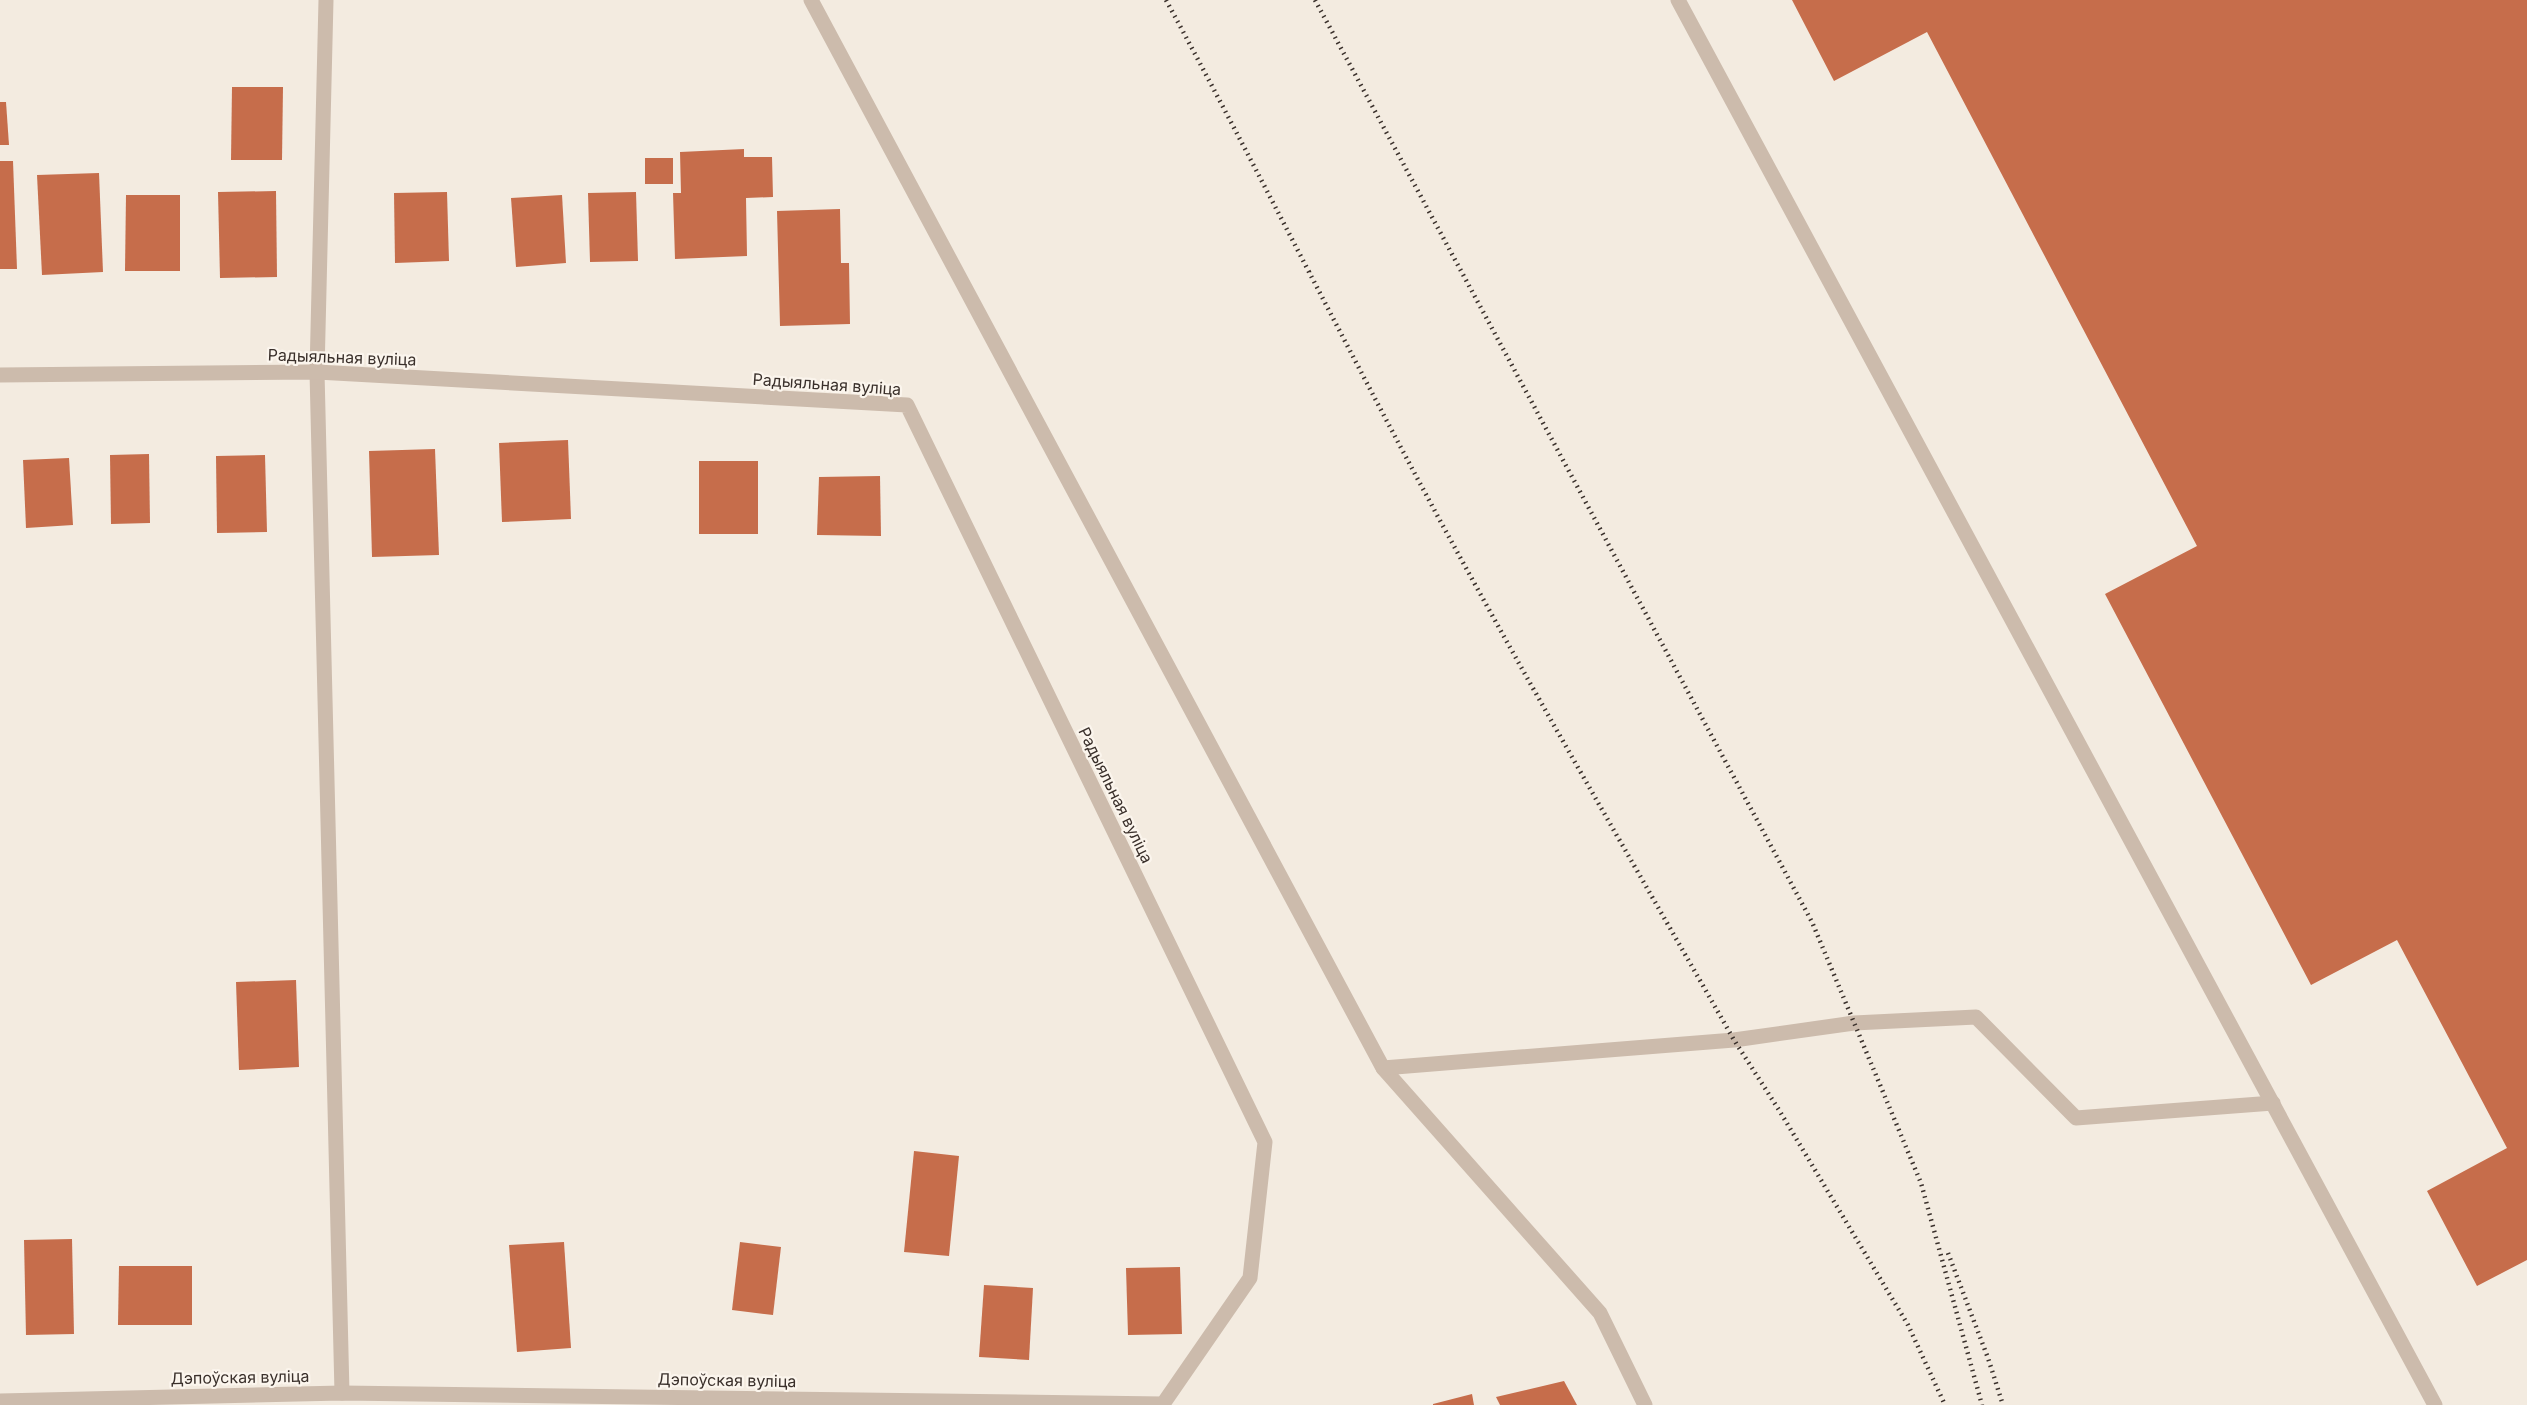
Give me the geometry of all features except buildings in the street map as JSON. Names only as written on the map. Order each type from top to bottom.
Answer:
[{"type":"street","points":[[326,0],[316,372],[342,1393]]},
{"type":"street","points":[[811,0],[1383,1068],[1600,1313],[1645,1405]]},
{"type":"street","points":[[1678,0],[2435,1405]]},
{"type":"street","name":"Радыяльная вуліца","points":[[0,375],[316,372],[907,405],[1265,1142]]},
{"type":"street","points":[[1383,1068],[1734,1040],[1854,1023],[1976,1017],[2076,1118],[2272,1103]]},
{"type":"street","name":"Дэпоўская вуліца","points":[[0,1401],[342,1393],[1163,1404],[1250,1278],[1265,1142]]},
{"type":"railway","points":[[1166,0],[1493,617],[1734,1040],[1779,1110],[1908,1325],[1945,1405]]},
{"type":"railway","points":[[1315,0],[1812,922],[1921,1183],[1982,1405]]},
{"type":"railway","points":[[1948,1253],[1988,1358],[2003,1405]]}]
